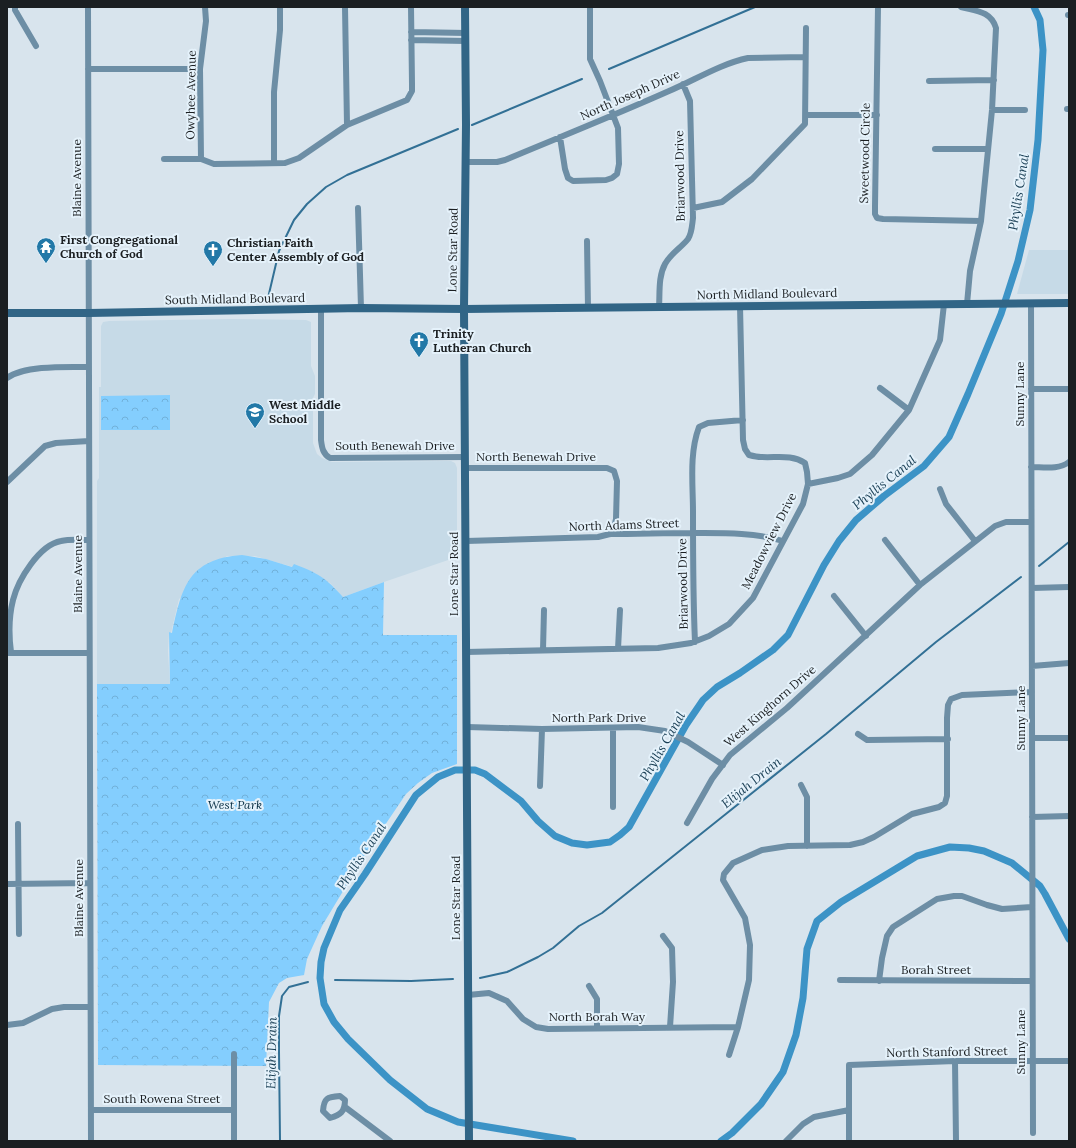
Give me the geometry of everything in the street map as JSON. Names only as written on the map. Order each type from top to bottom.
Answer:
[{"type":"main road","name":"Lone Star Road","points":[[465,7],[466,162],[464,309],[469,1141]]},
{"type":"main road","name":"North Midland Boulevard","points":[[464,309],[1069,303]]},
{"type":"main road","name":"South Midland Boulevard","points":[[7,313],[361,308],[464,309]]},
{"type":"street","points":[[15,7],[15,10],[36,46]]},
{"type":"street","name":"Blaine Avenue","points":[[88,7],[91,1141]]},
{"type":"street","name":"Owyhee Avenue","points":[[201,159],[200,69],[206,21],[205,7]]},
{"type":"street","points":[[274,164],[274,92],[280,30],[280,7]]},
{"type":"street","points":[[345,7],[347,125]]},
{"type":"street","points":[[164,159],[201,159],[214,164],[285,163],[299,158],[347,125],[407,100],[412,91],[411,7]]},
{"type":"street","points":[[560,137],[565,169],[568,178],[573,181],[606,180],[617,174],[619,164],[618,128],[590,59],[590,7]]},
{"type":"street","name":"Sweetwood Circle","points":[[878,7],[875,214],[877,218],[981,221]]},
{"type":"street","points":[[961,7],[988,15],[994,20],[996,28],[992,110],[981,221],[970,271],[967,304]]},
{"type":"street","points":[[693,208],[722,202],[752,179],[805,124],[806,28]]},
{"type":"street","points":[[411,32],[466,37]]},
{"type":"street","points":[[411,40],[466,37]]},
{"type":"street","name":"North Joseph Drive","points":[[466,162],[497,162],[505,160],[614,115],[699,76],[744,59],[805,57]]},
{"type":"street","points":[[88,69],[200,69]]},
{"type":"street","points":[[929,81],[994,80]]},
{"type":"street","name":"Briarwood Drive","points":[[659,307],[660,282],[664,265],[672,253],[688,238],[692,229],[693,208],[690,101],[684,84]]},
{"type":"street","points":[[992,110],[1025,110]]},
{"type":"street","points":[[806,115],[877,115]]},
{"type":"street","points":[[935,149],[988,148]]},
{"type":"street","points":[[358,208],[361,308]]},
{"type":"street","points":[[587,241],[588,308]]},
{"type":"street","name":"Sunny Lane","points":[[1031,303],[1032,1133]]},
{"type":"street","points":[[808,484],[850,474],[872,455],[909,410],[940,340],[944,304]]},
{"type":"street","points":[[740,306],[743,420]]},
{"type":"street","name":"South Benewah Drive","points":[[321,309],[321,440],[323,452],[330,458],[465,457]]},
{"type":"street","points":[[7,378],[13,374],[47,368],[89,367]]},
{"type":"street","points":[[880,388],[909,410]]},
{"type":"street","points":[[1031,388],[1069,389]]},
{"type":"street","name":"Briarwood Drive","points":[[695,642],[692,458],[699,427],[708,423],[743,420]]},
{"type":"street","name":"Meadowview Drive","points":[[466,652],[658,648],[695,642],[709,636],[729,624],[753,598],[803,504],[808,484],[805,463],[799,459],[791,457],[760,457],[749,455],[745,449],[743,440],[743,420]]},
{"type":"street","points":[[7,482],[45,446],[56,443],[89,441]]},
{"type":"street","points":[[1031,467],[1065,466],[1069,462]]},
{"type":"street","name":"North Benewah Drive","points":[[465,468],[607,468],[614,471],[617,481],[615,524],[610,534]]},
{"type":"street","points":[[940,489],[946,504],[976,542]]},
{"type":"street","name":"West Kinghorn Drive","points":[[687,823],[712,779],[730,755],[787,708],[920,585],[976,542],[994,526],[1006,522],[1032,522]]},
{"type":"street","name":"North Adams Street","points":[[466,541],[598,537],[610,534],[717,533],[771,537],[783,541]]},
{"type":"street","points":[[89,540],[61,541],[50,546],[37,556],[20,580],[12,601],[9,653],[90,653]]},
{"type":"street","points":[[885,540],[920,585]]},
{"type":"street","points":[[1032,588],[1069,587]]},
{"type":"street","points":[[834,596],[866,636]]},
{"type":"street","points":[[543,650],[544,610]]},
{"type":"street","points":[[618,649],[620,610]]},
{"type":"street","points":[[1032,666],[1069,663]]},
{"type":"street","points":[[729,1055],[738,1027],[749,980],[750,945],[745,918],[723,880],[724,874],[734,863],[762,850],[788,846],[850,845],[863,842],[912,814],[939,807],[945,803],[947,796],[948,705],[951,699],[962,695],[1032,692]]},
{"type":"street","name":"North Park Drive","points":[[467,727],[542,729],[638,728],[665,731],[685,740],[723,765]]},
{"type":"street","points":[[613,728],[613,807]]},
{"type":"street","points":[[540,786],[542,729]]},
{"type":"street","points":[[858,734],[867,740],[948,739]]},
{"type":"street","points":[[1032,738],[1069,738]]},
{"type":"street","points":[[801,785],[807,797],[807,846]]},
{"type":"street","points":[[1032,817],[1069,816]]},
{"type":"street","points":[[18,824],[19,934]]},
{"type":"street","points":[[7,884],[90,883]]},
{"type":"street","points":[[879,981],[887,936],[893,927],[937,899],[954,896],[968,897],[987,905],[1002,909],[1032,907]]},
{"type":"street","points":[[663,936],[672,948],[673,982],[670,1027]]},
{"type":"street","name":"Borah Street","points":[[840,980],[1032,981]]},
{"type":"street","points":[[589,986],[597,999],[597,1028]]},
{"type":"street","name":"North Borah Way","points":[[468,995],[489,993],[507,1001],[523,1019],[536,1027],[548,1029],[738,1027]]},
{"type":"street","points":[[7,1025],[23,1023],[52,1009],[64,1007],[90,1007]]},
{"type":"street","points":[[234,1054],[234,1141]]},
{"type":"street","points":[[955,1061],[956,1141]]},
{"type":"street","name":"North Stanford Street","points":[[849,1110],[849,1065],[955,1061],[1069,1061]]},
{"type":"street","points":[[345,1107],[390,1141]]},
{"type":"street","name":"South Rowena Street","points":[[91,1110],[234,1110]]},
{"type":"street","points":[[786,1141],[803,1124],[814,1117],[849,1110],[850,1141]]},
{"type":"shaded area","points":[[1029,250],[1069,250],[1069,294],[1017,294]]},
{"type":"shaded area","points":[[231,319],[306,320],[311,322],[311,366],[315,376],[315,394],[313,398],[313,443],[317,454],[322,458],[332,462],[451,461],[455,463],[457,468],[457,557],[343,597],[330,583],[294,565],[293,567],[255,556],[227,556],[179,599],[171,633],[169,632],[168,652],[170,684],[97,684],[97,481],[99,478],[101,326],[103,322],[109,321]]},
{"type":"green space","points":[[170,395],[170,430],[101,430],[101,396]]},
{"type":"green space","name":"West Park","points":[[242,555],[266,559],[292,567],[294,564],[302,567],[316,573],[332,585],[343,597],[384,582],[383,635],[457,635],[457,764],[432,773],[406,794],[366,853],[322,926],[307,959],[304,975],[287,978],[279,983],[269,1002],[266,1066],[98,1065],[97,684],[170,684],[169,632],[172,633],[184,589],[190,578],[199,569],[210,562]]},
{"type":"waterway","points":[[609,69],[755,7]]},
{"type":"waterway","name":"Phyllis Canal","points":[[573,1141],[458,1122],[427,1109],[390,1080],[348,1039],[334,1022],[324,1004],[320,978],[324,948],[340,910],[416,795],[438,777],[455,770],[475,770],[485,774],[521,801],[538,821],[555,836],[572,843],[587,845],[610,842],[620,835],[629,827],[686,725],[703,700],[717,687],[773,650],[788,635],[824,565],[839,541],[856,520],[884,496],[924,466],[949,437],[1001,314],[1018,261],[1030,210],[1038,140],[1043,50],[1040,20],[1034,7]]},
{"type":"waterway","points":[[472,125],[582,79]]},
{"type":"waterway","points":[[268,298],[279,251],[294,220],[307,204],[326,187],[347,175],[458,129]]},
{"type":"waterway","name":"Elijah Drain","points":[[1039,566],[1069,542]]},
{"type":"waterway","name":"Elijah Drain","points":[[480,978],[507,972],[538,957],[553,948],[579,926],[602,913],[826,734],[936,642],[1021,577]]},
{"type":"waterway","name":"Phyllis Canal","points":[[721,1141],[732,1133],[761,1104],[783,1072],[796,1035],[803,998],[807,949],[817,921],[841,902],[917,856],[950,847],[969,848],[984,851],[1012,863],[1040,886],[1069,939]]},
{"type":"waterway","name":"Elijah Drain","points":[[335,980],[411,981],[453,979]]},
{"type":"waterway","name":"Elijah Drain","points":[[280,1141],[279,1016],[282,996],[289,987],[308,982]]},
{"type":"place","name":"First Congregational Church of God","points":[[46,264]]},
{"type":"place","name":"Christian Faith Center Assembly of God","points":[[213,267]]},
{"type":"place","name":"Trinity Lutheran Church","points":[[419,358]]},
{"type":"place","name":"West Middle School","points":[[255,429]]}]
